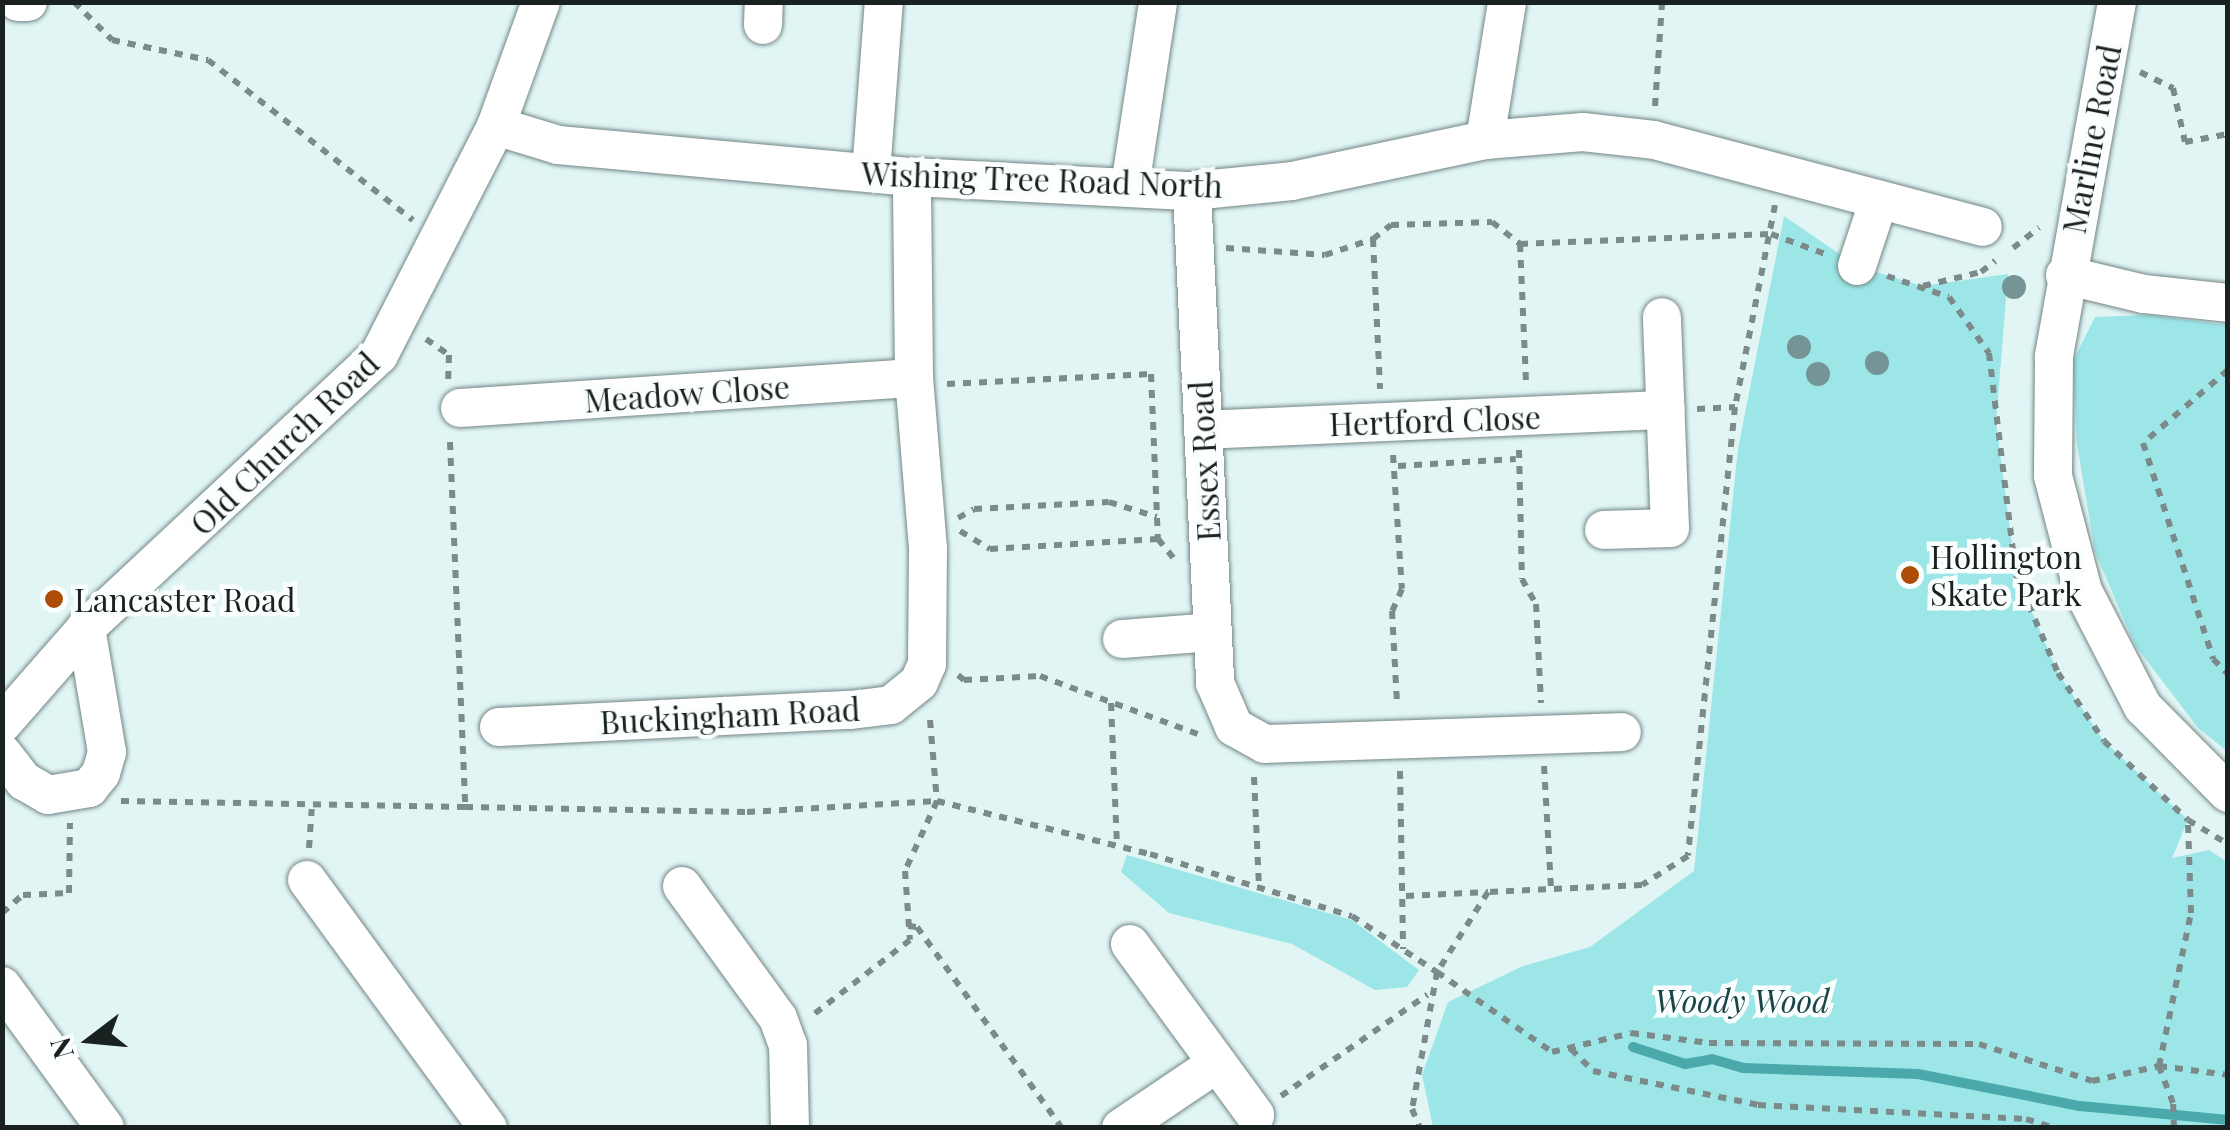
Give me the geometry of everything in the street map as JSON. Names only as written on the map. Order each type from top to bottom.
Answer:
[{"type":"street","points":[[18,2],[28,2]]},
{"type":"street","name":"Old Church Road","points":[[2,724],[86,628],[379,354],[401,320],[496,126],[541,2]]},
{"type":"street","points":[[871,174],[884,2]]},
{"type":"street","points":[[1130,186],[1158,2]]},
{"type":"street","points":[[1485,140],[1507,2]]},
{"type":"street","name":"Marline Road","points":[[2118,2],[2065,274],[2054,357],[2054,476],[2083,590],[2143,707],[2228,793]]},
{"type":"street","name":"Wishing Tree Road North","points":[[496,126],[558,145],[871,174],[1192,192],[1292,181],[1485,140],[1582,132],[1654,140],[1983,227]]},
{"type":"street","points":[[910,694],[928,650],[928,548],[915,382],[912,176]]},
{"type":"street","name":"Essex Road","points":[[1192,192],[1215,683],[1243,734]]},
{"type":"street","points":[[1857,266],[1879,200]]},
{"type":"street","points":[[2065,274],[2161,297],[2228,302]]},
{"type":"street","points":[[1604,530],[1670,528],[1662,316]]},
{"type":"street","name":"Meadow Close","points":[[452,407],[915,382]]},
{"type":"street","name":"Hertford Close","points":[[1203,430],[1666,410]]},
{"type":"street","points":[[2,753],[24,780],[48,795],[68,802],[89,788],[106,752],[86,628]]},
{"type":"street","points":[[1122,638],[1212,632]]},
{"type":"street","name":"Buckingham Road","points":[[499,727],[851,710],[891,705],[910,694]]},
{"type":"street","points":[[1243,734],[1399,740],[1622,732]]},
{"type":"street","points":[[308,880],[488,1128]]},
{"type":"street","points":[[682,886],[784,1036],[790,1128]]},
{"type":"street","points":[[1130,944],[1255,1115]]},
{"type":"street","points":[[2,986],[105,1128]]},
{"type":"street","points":[[1121,1128],[1216,1064]]},
{"type":"path","points":[[74,2],[112,40],[208,60],[441,242]]},
{"type":"path","points":[[1654,140],[1662,2]]},
{"type":"path","points":[[2107,56],[2173,88],[2185,142],[2228,134]]},
{"type":"path","points":[[1406,896],[1642,885],[1688,856],[1735,407],[1780,174]]},
{"type":"path","points":[[1194,249],[1260,246],[1293,258],[1373,239],[1391,225],[1492,222],[1520,244],[1771,234],[1949,297],[1989,353],[2016,575],[2058,673],[2104,741],[2188,820],[2228,844]]},
{"type":"path","points":[[1373,239],[1382,422],[1398,466],[1402,589],[1392,611],[1406,896],[1403,950]]},
{"type":"path","points":[[1520,244],[1527,416],[1516,459],[1522,579],[1536,604],[1551,890]]},
{"type":"path","points":[[401,320],[449,355],[465,807]]},
{"type":"path","points":[[2228,370],[2143,444],[2214,659],[2228,674]]},
{"type":"path","points":[[915,382],[1151,374],[1158,539],[1210,587]]},
{"type":"path","points":[[1398,466],[1516,459]]},
{"type":"path","points":[[1157,516],[1109,502],[974,508],[949,524],[990,549],[1158,539]]},
{"type":"path","points":[[928,650],[964,680],[1040,676],[1216,740],[1243,734],[1259,888]]},
{"type":"path","points":[[784,1036],[907,945],[905,871],[937,801],[929,707],[910,694]]},
{"type":"path","points":[[1111,702],[1117,845]]},
{"type":"path","points":[[2,913],[23,895],[69,893],[68,802],[312,809],[465,807],[747,812],[937,801],[1117,845],[1352,916],[1552,1052],[1632,1032],[1710,1043],[1979,1044],[2092,1082],[2158,1066],[2228,1075]]},
{"type":"path","points":[[2174,1128],[2174,1103],[2158,1066],[2191,913],[2188,820]]},
{"type":"path","points":[[1420,1128],[1412,1109],[1428,994],[1437,972],[1488,892]]},
{"type":"path","points":[[908,926],[917,927],[1062,1128]]},
{"type":"path","points":[[1255,1115],[1428,994]]},
{"type":"path","points":[[1571,1049],[1593,1070],[1758,1105],[2026,1119],[2054,1128]]},
{"type":"green space","name":"Woody Wood","points":[[1784,216],[1857,266],[1922,286],[2008,274],[1996,422],[2016,575],[2058,673],[2104,741],[2188,820],[2172,858],[2209,850],[2227,862],[2227,1127],[1433,1127],[1422,1075],[1448,1002],[1523,966],[1590,947],[1694,871],[1738,449]]},
{"type":"green space","points":[[2148,315],[2227,325],[2227,751],[2198,728],[2135,645],[2095,552],[2077,444],[2073,361],[2095,317]]},
{"type":"green space","points":[[1127,855],[1352,920],[1419,970],[1407,987],[1375,990],[1292,944],[1169,913],[1121,872]]},
{"type":"waterway","points":[[1633,1047],[1685,1064],[1712,1059],[1744,1068],[1918,1074],[2080,1106],[2228,1120]]},
{"type":"place","name":"Hollington Skate Park","points":[[1910,575]]},
{"type":"place","name":"Lancaster Road","points":[[54,599]]}]
